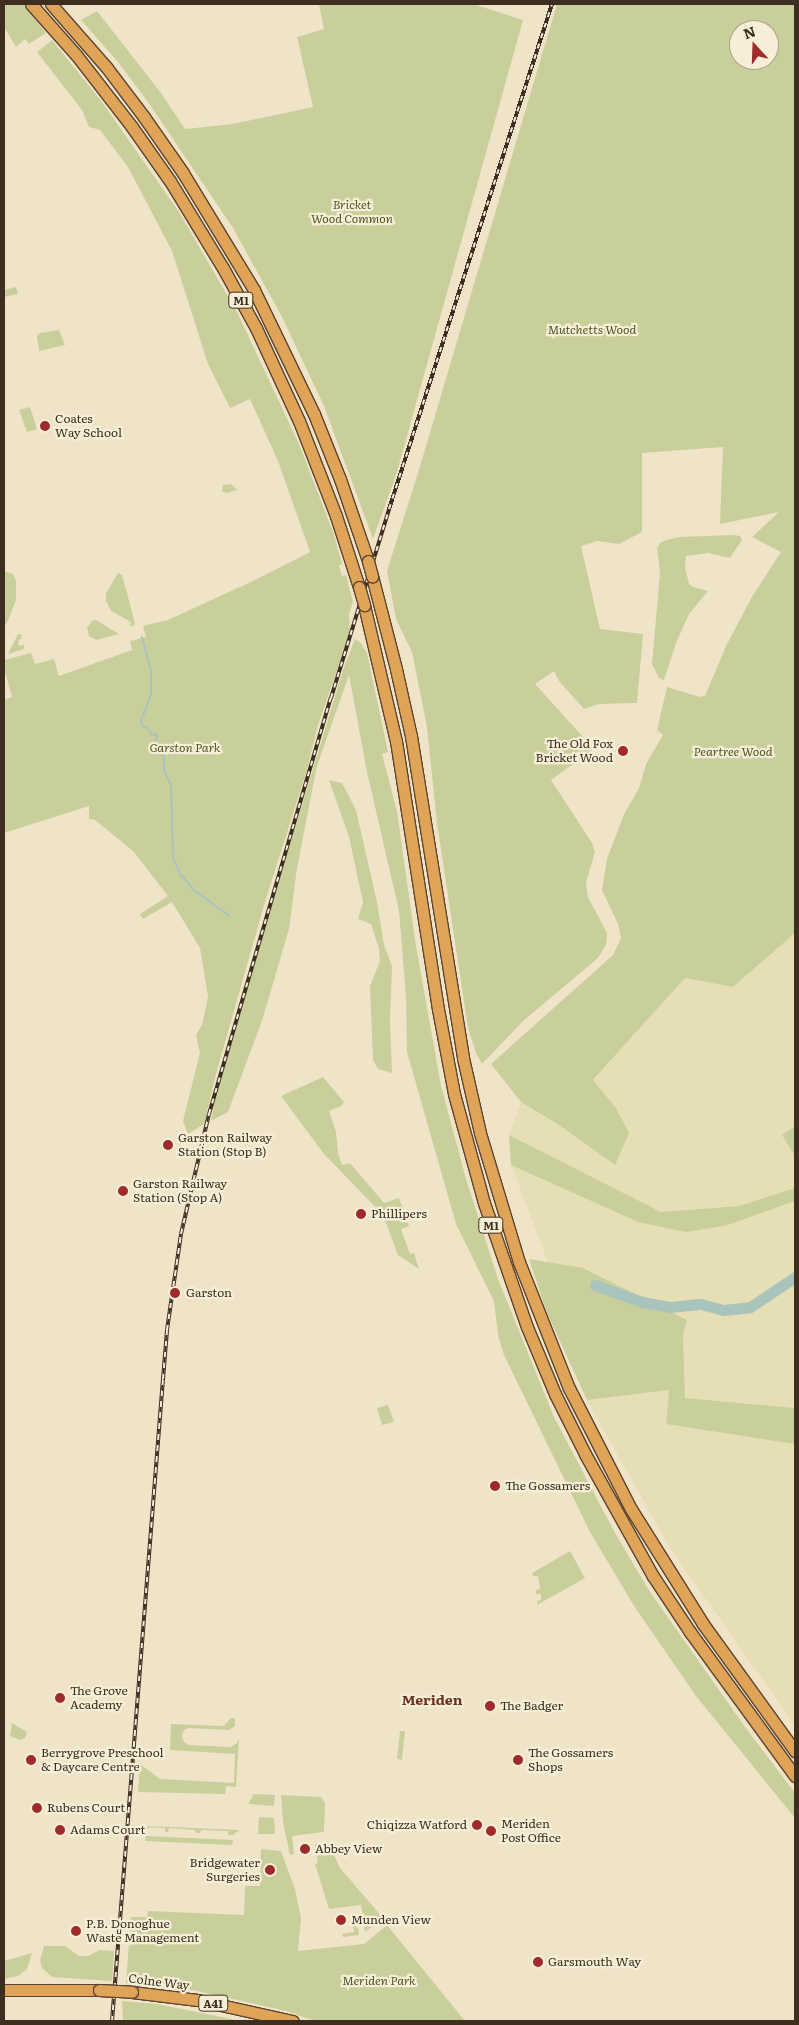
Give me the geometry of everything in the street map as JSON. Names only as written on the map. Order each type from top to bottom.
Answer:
[{"type":"highway","name":"M1","points":[[31,4],[77,56],[132,126],[170,182],[223,268],[256,328],[299,420],[334,508],[364,605],[396,741],[446,1056],[464,1134],[505,1267],[555,1394],[618,1517],[690,1632],[795,1776]]},
{"type":"highway","name":"M1","points":[[52,4],[107,68],[183,173],[249,282],[285,351],[314,414],[340,479],[368,561],[396,669],[411,736],[453,1005],[470,1091],[498,1198],[519,1262],[569,1388],[631,1509],[703,1624],[795,1751]]},
{"type":"highway","name":"Colne Way","points":[[4,1990],[132,1992],[198,2000],[293,2021]]},
{"type":"highway","name":"Colne Way","points":[[4,1997],[63,1993],[79,1990]]},
{"type":"shaded area","points":[[795,933],[795,1126],[782,1135],[795,1156],[795,1188],[739,1206],[661,1212],[509,1135],[521,1102],[559,1125],[615,1165],[616,1108],[593,1081],[685,978],[733,987]]},
{"type":"shaded area","points":[[511,1165],[638,1222],[728,1225],[795,1201],[795,1408],[685,1398],[683,1335],[583,1269],[548,1262]]},
{"type":"shaded area","points":[[669,1390],[666,1424],[795,1444],[795,1725],[671,1550],[587,1400]]},
{"type":"green space","points":[[4,4],[23,4],[46,33],[29,44],[25,39],[16,47],[4,27]]},
{"type":"green space","name":"Bricket Wood Common","points":[[319,4],[473,4],[523,20],[397,472],[373,539],[324,406],[281,315],[233,228],[148,102],[118,62],[81,20],[97,11],[161,93],[185,129],[233,124],[313,107],[297,37],[324,29]]},
{"type":"green space","points":[[557,4],[795,4],[795,933],[733,987],[685,978],[593,1080],[616,1108],[629,1133],[615,1165],[559,1125],[521,1102],[491,1064],[613,955],[621,938],[618,924],[602,890],[607,859],[624,814],[639,788],[646,764],[663,735],[657,730],[667,687],[700,697],[705,696],[726,646],[753,595],[781,552],[752,537],[779,512],[720,524],[723,447],[642,453],[642,532],[619,544],[597,541],[581,546],[600,629],[643,634],[637,703],[599,704],[584,709],[559,681],[554,671],[535,684],[594,749],[551,780],[592,843],[595,852],[586,883],[588,897],[607,933],[606,945],[598,958],[523,1021],[482,1064],[476,1053],[468,1028],[437,823],[427,727],[412,652],[396,619],[387,571],[418,473]]},
{"type":"green space","name":"Garston Park","points":[[52,40],[102,102],[179,212],[237,312],[299,444],[333,532],[342,563],[339,566],[342,576],[346,575],[353,602],[349,614],[350,633],[318,725],[306,773],[265,902],[216,1074],[204,1124],[188,1134],[183,1121],[200,1053],[196,1035],[202,1025],[208,997],[200,948],[172,902],[143,919],[140,914],[168,896],[133,851],[95,820],[89,819],[89,806],[4,833],[4,700],[12,697],[4,668],[4,660],[31,653],[35,664],[54,659],[59,676],[132,650],[130,641],[146,637],[143,626],[168,620],[310,552],[278,461],[250,399],[230,408],[208,364],[172,251],[128,167],[100,130],[89,127],[82,110],[37,52]]},
{"type":"green space","points":[[16,287],[18,294],[4,297],[4,290]]},
{"type":"green space","points":[[59,330],[65,345],[39,351],[37,336],[40,333]]},
{"type":"green space","points":[[30,407],[37,429],[27,432],[19,410]]},
{"type":"green space","points":[[231,484],[237,490],[226,493],[222,491],[223,485]]},
{"type":"green space","points":[[740,536],[742,540],[730,558],[708,553],[686,556],[685,567],[689,584],[708,591],[689,614],[676,643],[664,680],[659,678],[652,664],[660,573],[657,548],[660,543],[666,540],[679,537]]},
{"type":"green space","points":[[4,571],[13,574],[16,581],[16,600],[7,623],[4,625]]},
{"type":"green space","points":[[118,573],[122,575],[135,624],[133,626],[130,626],[131,622],[111,611],[106,601],[106,593]]},
{"type":"green space","points":[[96,620],[119,634],[96,640],[89,636],[87,628],[92,621]]},
{"type":"green space","points":[[18,634],[21,634],[22,639],[18,640],[19,646],[24,645],[24,649],[8,654]]},
{"type":"green space","points":[[355,639],[361,643],[367,653],[388,752],[382,754],[397,811],[416,946],[441,1086],[466,1179],[498,1279],[554,1417],[615,1533],[650,1592],[745,1727],[795,1793],[795,1818],[696,1696],[634,1606],[590,1532],[504,1355],[498,1335],[494,1301],[456,1224],[407,1052],[406,997],[399,911],[367,772],[349,675],[317,766],[297,868],[289,929],[262,1021],[228,1112],[211,1121],[215,1098],[274,897],[343,670]]},
{"type":"green space","points":[[329,780],[342,783],[356,810],[377,902],[384,945],[392,966],[390,1022],[392,1073],[378,1069],[373,1060],[370,986],[380,961],[379,949],[371,924],[358,919],[363,902],[349,837]]},
{"type":"green space","points":[[323,1077],[344,1102],[341,1106],[329,1111],[336,1132],[338,1153],[342,1165],[350,1163],[384,1203],[399,1198],[409,1226],[401,1229],[410,1254],[414,1253],[419,1269],[398,1255],[383,1215],[324,1154],[281,1096]]},
{"type":"green space","points":[[795,1126],[795,1156],[782,1135]]},
{"type":"green space","points":[[509,1135],[661,1212],[739,1206],[795,1188],[795,1201],[728,1225],[686,1232],[638,1222],[511,1165]]},
{"type":"green space","points":[[529,1259],[583,1268],[687,1320],[683,1335],[685,1398],[795,1408],[795,1444],[666,1424],[669,1390],[587,1400],[547,1313]]},
{"type":"green space","points":[[388,1405],[394,1422],[382,1425],[377,1408]]},
{"type":"green space","points":[[570,1551],[585,1578],[537,1605],[537,1601],[541,1600],[541,1594],[536,1594],[536,1590],[540,1589],[538,1576],[533,1576],[532,1573]]},
{"type":"green space","points":[[231,1718],[235,1718],[235,1726],[229,1730],[189,1728],[184,1730],[182,1736],[184,1742],[189,1745],[231,1747],[237,1743],[239,1738],[236,1787],[226,1786],[225,1794],[138,1792],[140,1764],[160,1779],[234,1783],[235,1754],[170,1750],[171,1724],[224,1726]]},
{"type":"green space","points":[[12,1723],[27,1732],[25,1738],[20,1740],[10,1736]]},
{"type":"green space","points":[[400,1731],[405,1731],[402,1760],[397,1759]]},
{"type":"green space","points":[[254,1794],[275,1795],[274,1806],[248,1804]]},
{"type":"green space","points":[[281,1795],[321,1797],[325,1803],[324,1832],[292,1836],[294,1854],[290,1855],[283,1822]]},
{"type":"green space","points":[[259,1817],[274,1818],[275,1834],[258,1834]]},
{"type":"green space","points":[[147,1826],[239,1830],[233,1835],[228,1835],[228,1831],[201,1830],[200,1833],[196,1833],[195,1830],[169,1828],[168,1832],[165,1832],[165,1828],[149,1827],[146,1831]]},
{"type":"green space","points":[[146,1836],[233,1840],[232,1845],[145,1841]]},
{"type":"green space","points":[[328,1842],[340,1868],[383,1918],[365,1932],[361,1905],[329,1909],[315,1864],[318,1863],[315,1844]]},
{"type":"green space","name":"Meriden Park","points":[[261,1849],[281,1851],[295,1889],[301,1918],[298,1951],[364,1944],[387,1925],[465,2021],[315,2021],[286,2011],[165,1984],[126,1983],[131,1917],[147,1917],[148,1911],[244,1915],[245,1886],[260,1886]]},
{"type":"green space","points":[[356,1915],[359,1935],[343,1937],[342,1934],[354,1932],[352,1916]]},
{"type":"green space","points":[[44,1946],[65,1946],[79,1956],[88,1956],[100,1950],[114,1951],[112,1981],[52,1977],[42,1968],[40,1960]]},
{"type":"green space","points":[[32,1953],[27,1969],[18,1976],[4,1979],[4,1961]]},
{"type":"green space","points":[[122,2001],[157,2004],[241,2021],[123,2021]]},
{"type":"waterway","points":[[142,637],[151,671],[151,694],[141,722],[143,726],[148,728],[151,734],[157,735],[156,742],[164,758],[164,771],[171,785],[173,858],[181,875],[195,891],[228,915]]},
{"type":"waterway","points":[[595,1285],[642,1302],[670,1307],[701,1304],[723,1310],[750,1307],[795,1277]]},
{"type":"railway","points":[[112,2021],[167,1330],[181,1234],[209,1114],[331,698],[389,509],[552,4]]},
{"type":"place","name":"Coates Way School","points":[[45,426]]},
{"type":"place","name":"The Old Fox Bricket Wood","points":[[623,751]]},
{"type":"place","name":"Garston Railway Station (Stop B)","points":[[168,1145]]},
{"type":"place","name":"Garston Railway Station (Stop A)","points":[[123,1191]]},
{"type":"place","name":"Phillipers","points":[[361,1214]]},
{"type":"place","name":"Garston","points":[[175,1293]]},
{"type":"place","name":"The Gossamers","points":[[495,1486]]},
{"type":"place","name":"The Grove Academy","points":[[60,1698]]},
{"type":"place","name":"The Badger","points":[[490,1706]]},
{"type":"place","name":"Berrygrove Preschool & Daycare Centre","points":[[31,1760]]},
{"type":"place","name":"The Gossamers Shops","points":[[518,1760]]},
{"type":"place","name":"Rubens Court","points":[[37,1808]]},
{"type":"place","name":"Chiqizza Watford","points":[[477,1825]]},
{"type":"place","name":"Adams Court","points":[[60,1830]]},
{"type":"place","name":"Meriden Post Office","points":[[491,1831]]},
{"type":"place","name":"Abbey View","points":[[305,1849]]},
{"type":"place","name":"Bridgewater Surgeries","points":[[270,1870]]},
{"type":"place","name":"Munden View","points":[[341,1920]]},
{"type":"place","name":"P.B. Donoghue Waste Management","points":[[76,1931]]},
{"type":"place","name":"Garsmouth Way","points":[[538,1962]]},
{"type":"district","name":"Meriden","points":[[432,1699]]},
{"type":"park label","name":"Mutchetts Wood","points":[[592,330]]},
{"type":"park label","name":"Peartree Wood","points":[[733,752]]}]
